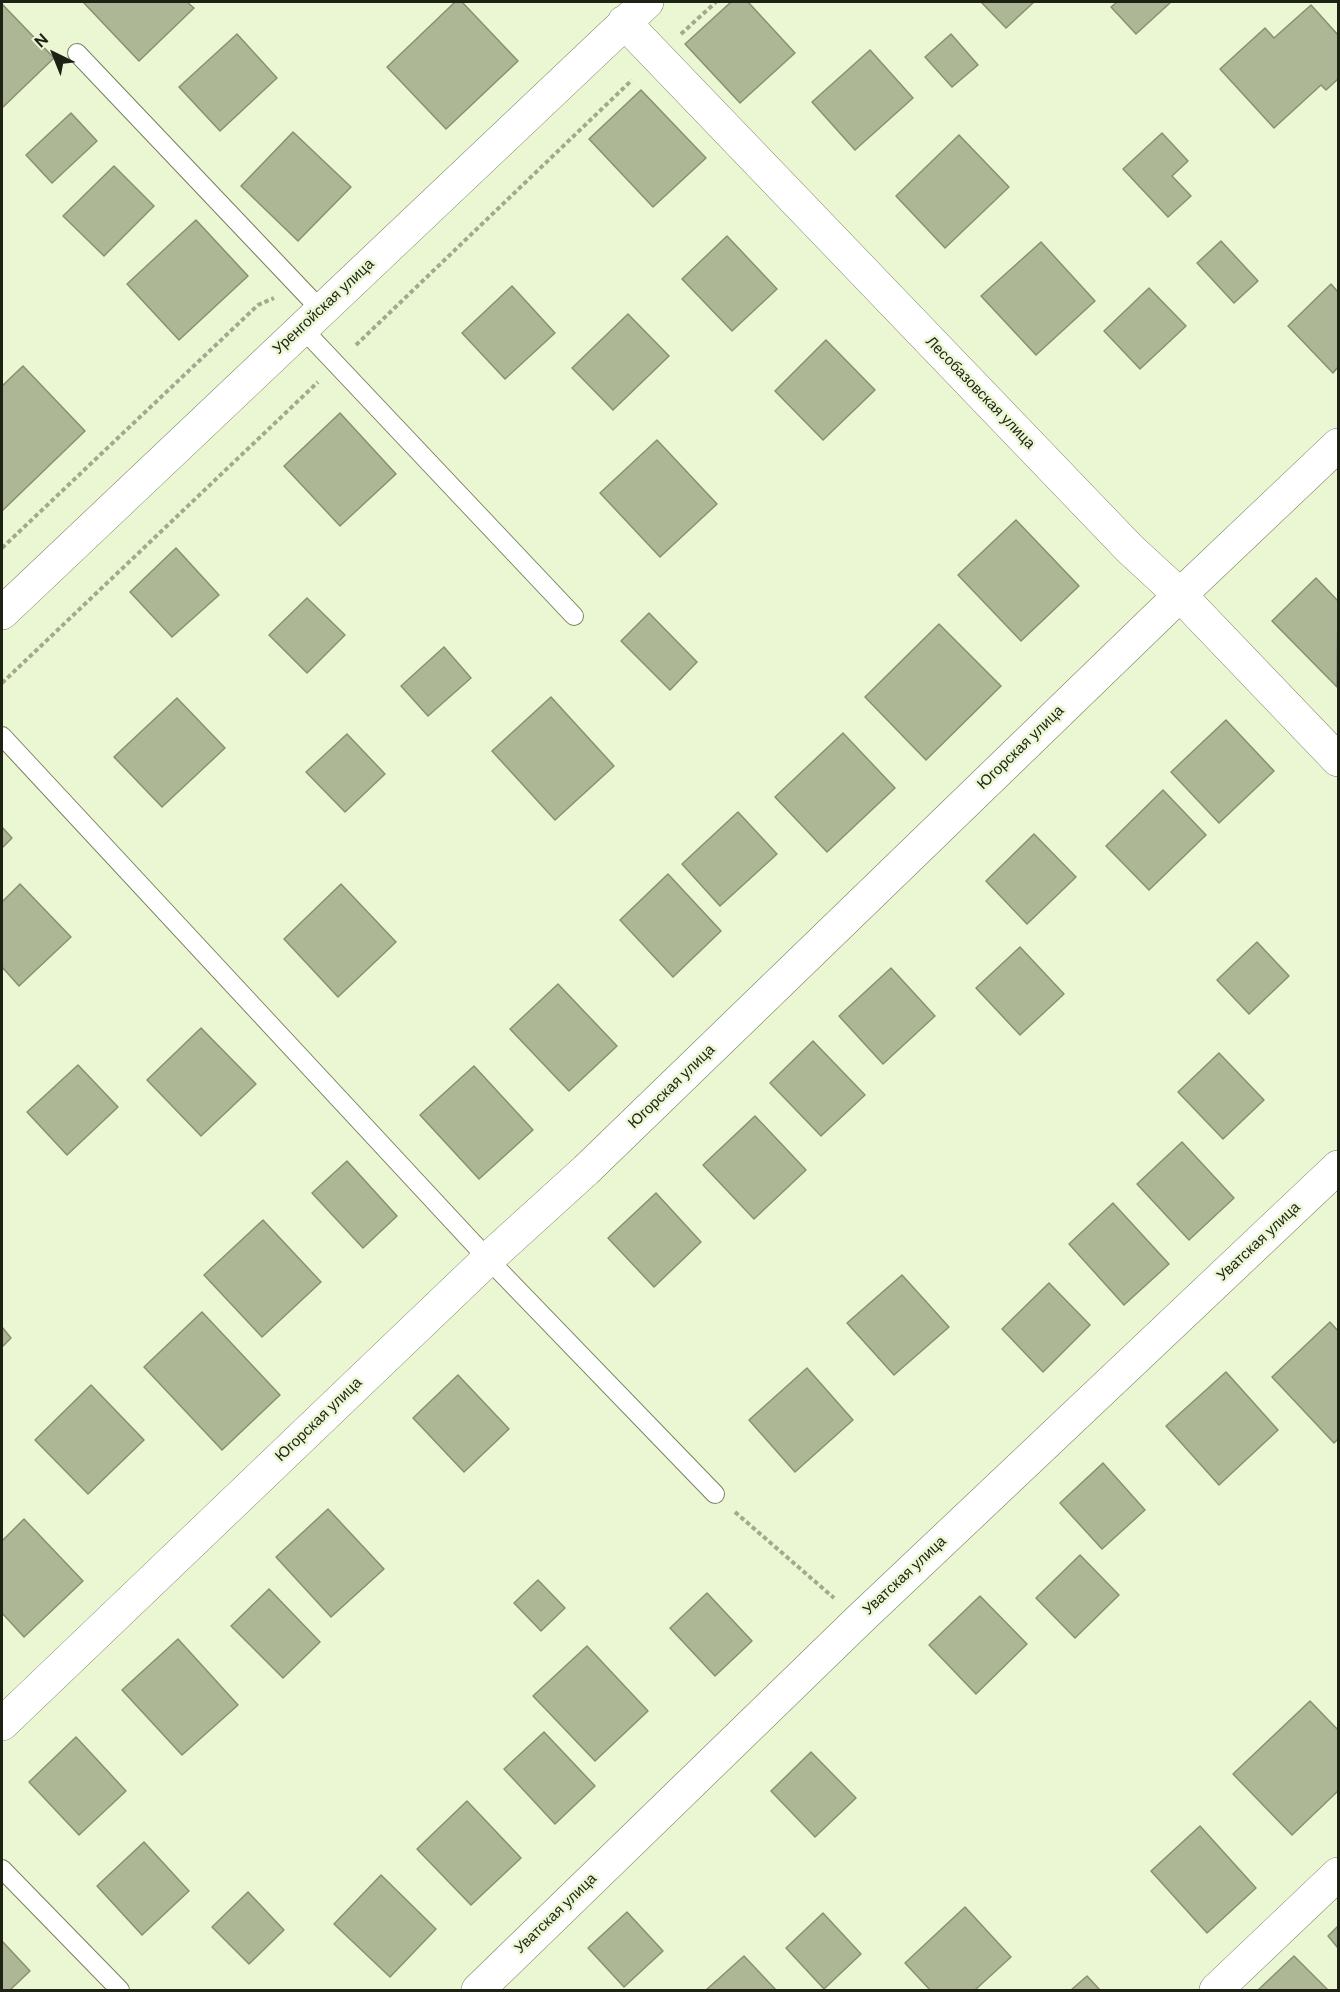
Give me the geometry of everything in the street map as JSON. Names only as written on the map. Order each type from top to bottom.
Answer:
[{"type":"street","name":"Лесобазовская улица","points":[[635,12],[657,56],[1130,549],[1180,595],[1338,760]]},
{"type":"street","name":"Уренгойская улица","points":[[2,613],[635,12]]},
{"type":"street","name":"Югорская улица","points":[[2,1724],[488,1259],[586,1170],[1338,445]]},
{"type":"street","name":"Уватская улица","points":[[478,1990],[859,1620],[1338,1167]]},
{"type":"street","points":[[1216,1990],[1338,1875]]},
{"type":"lane","points":[[77,53],[312,319],[336,364],[574,616]]},
{"type":"lane","points":[[2,736],[488,1259],[715,1494]]},
{"type":"lane","points":[[2,1869],[120,1990]]},
{"type":"path","points":[[2,683],[716,2]]},
{"type":"path","points":[[715,1494],[859,1620]]},
{"type":"building","points":[[83,2],[187,2],[194,8],[139,61]]},
{"type":"building","points":[[455,2],[462,2],[518,61],[446,129],[387,67]]},
{"type":"building","points":[[731,2],[748,2],[795,53],[740,103],[685,44]]},
{"type":"building","points":[[981,2],[1034,2],[1006,28]]},
{"type":"building","points":[[1117,2],[1171,2],[1136,34],[1111,7]]},
{"type":"building","points":[[2,4],[54,58],[2,108]]},
{"type":"building","points":[[1311,5],[1338,35],[1338,79],[1326,90],[1321,85],[1274,128],[1220,69],[1265,28],[1274,38]]},
{"type":"building","points":[[237,34],[277,78],[220,131],[179,87]]},
{"type":"building","points":[[951,34],[978,65],[952,87],[925,57]]},
{"type":"building","points":[[870,50],[913,98],[855,150],[812,102]]},
{"type":"building","points":[[641,90],[706,158],[653,207],[589,139]]},
{"type":"building","points":[[71,113],[97,141],[52,183],[26,155]]},
{"type":"building","points":[[293,132],[351,187],[298,241],[241,186]]},
{"type":"building","points":[[1162,133],[1188,161],[1172,176],[1191,196],[1168,217],[1123,169]]},
{"type":"building","points":[[959,135],[1009,187],[945,248],[896,196]]},
{"type":"building","points":[[114,166],[154,206],[104,256],[63,216]]},
{"type":"building","points":[[196,220],[248,276],[179,340],[127,284]]},
{"type":"building","points":[[727,236],[777,289],[732,331],[682,279]]},
{"type":"building","points":[[1221,241],[1258,281],[1234,303],[1197,263]]},
{"type":"building","points":[[1041,242],[1095,301],[1036,355],[981,296]]},
{"type":"building","points":[[1331,284],[1338,292],[1338,367],[1333,373],[1288,326]]},
{"type":"building","points":[[512,286],[555,333],[505,379],[462,333]]},
{"type":"building","points":[[1149,288],[1186,326],[1140,369],[1104,331]]},
{"type":"building","points":[[628,314],[669,356],[613,410],[572,368]]},
{"type":"building","points":[[826,340],[875,390],[823,440],[775,391]]},
{"type":"building","points":[[23,366],[85,431],[2,511],[2,386]]},
{"type":"building","points":[[340,413],[396,474],[340,526],[284,466]]},
{"type":"building","points":[[657,440],[717,504],[660,557],[600,493]]},
{"type":"building","points":[[1016,520],[1079,586],[1021,641],[958,575]]},
{"type":"building","points":[[176,548],[219,595],[172,637],[130,592]]},
{"type":"building","points":[[1316,578],[1338,601],[1337,687],[1272,621]]},
{"type":"building","points":[[307,598],[345,635],[307,673],[269,635]]},
{"type":"building","points":[[649,613],[697,662],[670,690],[621,641]]},
{"type":"building","points":[[939,624],[1001,686],[926,760],[865,697]]},
{"type":"building","points":[[444,647],[471,678],[428,716],[401,686]]},
{"type":"building","points":[[551,697],[614,766],[555,820],[492,751]]},
{"type":"building","points":[[177,698],[225,748],[162,807],[114,757]]},
{"type":"building","points":[[1226,720],[1274,771],[1219,823],[1171,772]]},
{"type":"building","points":[[843,733],[895,788],[827,852],[775,797]]},
{"type":"building","points":[[347,734],[385,774],[345,812],[306,772]]},
{"type":"building","points":[[1163,790],[1206,835],[1149,890],[1106,846]]},
{"type":"building","points":[[738,812],[777,854],[720,906],[682,864]]},
{"type":"building","points":[[2,827],[12,838],[2,848]]},
{"type":"building","points":[[1034,834],[1076,877],[1027,924],[986,881]]},
{"type":"building","points":[[668,874],[721,931],[673,977],[620,920]]},
{"type":"building","points":[[20,884],[71,937],[19,986],[2,967],[2,902]]},
{"type":"building","points":[[341,884],[396,942],[338,997],[284,939]]},
{"type":"building","points":[[1257,942],[1289,976],[1249,1014],[1217,980]]},
{"type":"building","points":[[1020,947],[1064,994],[1020,1035],[976,988]]},
{"type":"building","points":[[891,968],[935,1016],[883,1064],[839,1016]]},
{"type":"building","points":[[558,984],[617,1046],[569,1091],[510,1029]]},
{"type":"building","points":[[201,1028],[256,1084],[201,1136],[147,1080]]},
{"type":"building","points":[[813,1041],[865,1095],[821,1136],[770,1083]]},
{"type":"building","points":[[1219,1053],[1264,1100],[1223,1139],[1178,1092]]},
{"type":"building","points":[[78,1065],[118,1107],[67,1155],[27,1112]]},
{"type":"building","points":[[474,1066],[533,1130],[479,1179],[420,1115]]},
{"type":"building","points":[[755,1116],[806,1170],[754,1219],[703,1165]]},
{"type":"building","points":[[1182,1142],[1234,1198],[1189,1240],[1137,1184]]},
{"type":"building","points":[[347,1161],[397,1216],[363,1248],[312,1193]]},
{"type":"building","points":[[656,1193],[701,1242],[654,1287],[608,1238]]},
{"type":"building","points":[[1113,1203],[1169,1264],[1124,1305],[1069,1244]]},
{"type":"building","points":[[263,1220],[321,1282],[262,1337],[204,1275]]},
{"type":"building","points":[[902,1275],[949,1327],[894,1375],[847,1323]]},
{"type":"building","points":[[1049,1283],[1090,1325],[1043,1372],[1002,1329]]},
{"type":"building","points":[[202,1312],[280,1395],[222,1450],[144,1367]]},
{"type":"building","points":[[1330,1322],[1338,1331],[1338,1439],[1334,1443],[1272,1377]]},
{"type":"building","points":[[2,1327],[11,1338],[2,1347]]},
{"type":"building","points":[[807,1368],[853,1420],[795,1472],[749,1420]]},
{"type":"building","points":[[1226,1372],[1278,1430],[1219,1485],[1166,1426]]},
{"type":"building","points":[[458,1375],[509,1429],[464,1472],[413,1418]]},
{"type":"building","points":[[91,1385],[144,1440],[88,1494],[35,1440]]},
{"type":"building","points":[[1103,1463],[1145,1510],[1102,1549],[1060,1503]]},
{"type":"building","points":[[328,1509],[384,1569],[331,1617],[276,1557]]},
{"type":"building","points":[[24,1519],[83,1581],[24,1637],[2,1613],[2,1541]]},
{"type":"building","points":[[1080,1555],[1119,1595],[1075,1638],[1036,1598]]},
{"type":"building","points":[[538,1580],[565,1608],[541,1631],[514,1603]]},
{"type":"building","points":[[269,1589],[320,1642],[283,1678],[231,1626]]},
{"type":"building","points":[[707,1593],[752,1641],[715,1676],[670,1628]]},
{"type":"building","points":[[980,1596],[1027,1644],[976,1694],[929,1645]]},
{"type":"building","points":[[178,1639],[238,1705],[182,1755],[122,1690]]},
{"type":"building","points":[[587,1646],[648,1711],[595,1761],[533,1696]]},
{"type":"building","points":[[1310,1701],[1338,1730],[1338,1791],[1292,1835],[1233,1774]]},
{"type":"building","points":[[544,1732],[595,1786],[555,1824],[504,1769]]},
{"type":"building","points":[[76,1737],[126,1791],[79,1835],[29,1782]]},
{"type":"building","points":[[811,1752],[856,1798],[815,1837],[771,1791]]},
{"type":"building","points":[[467,1801],[521,1858],[471,1905],[417,1849]]},
{"type":"building","points":[[1200,1826],[1256,1888],[1207,1933],[1151,1871]]},
{"type":"building","points":[[144,1842],[189,1891],[142,1935],[97,1886]]},
{"type":"building","points":[[381,1875],[436,1929],[390,1977],[334,1924]]},
{"type":"building","points":[[248,1892],[284,1930],[249,1964],[212,1927]]},
{"type":"building","points":[[965,1907],[1011,1957],[975,1990],[930,1990],[905,1963]]},
{"type":"building","points":[[627,1912],[663,1951],[624,1987],[588,1948]]},
{"type":"building","points":[[823,1913],[861,1954],[824,1989],[786,1948]]},
{"type":"building","points":[[1338,1926],[1338,1948],[1328,1936]]},
{"type":"building","points":[[2,1941],[30,1971],[10,1990],[2,1990]]},
{"type":"building","points":[[744,1956],[776,1990],[706,1990]]},
{"type":"building","points":[[1294,1956],[1328,1990],[1258,1990]]},
{"type":"building","points":[[1087,1976],[1100,1990],[1071,1990]]}]
